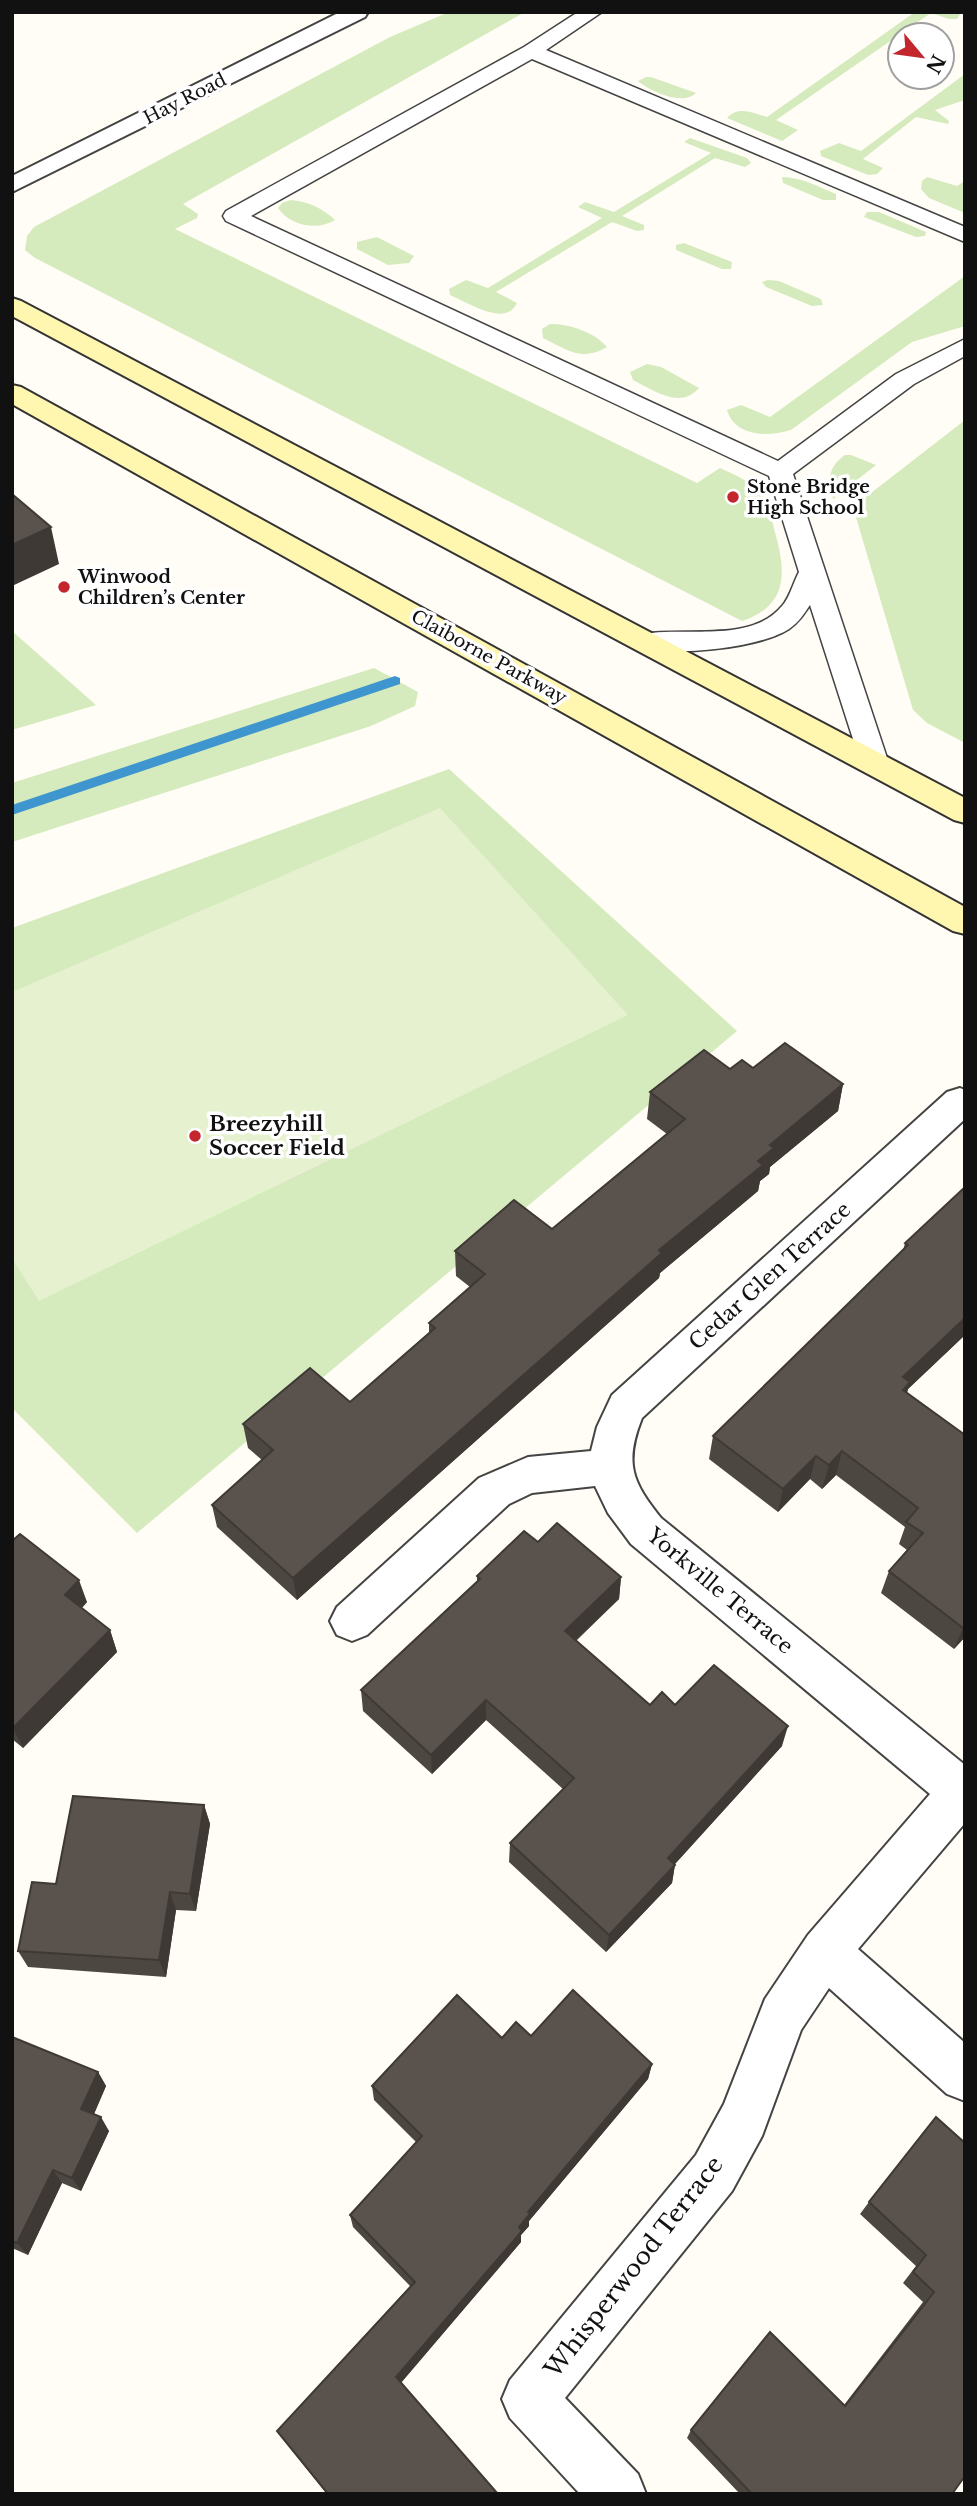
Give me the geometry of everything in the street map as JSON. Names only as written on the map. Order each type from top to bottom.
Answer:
[{"type":"main road","points":[[12,306],[965,812]]},
{"type":"main road","name":"Claiborne Parkway","points":[[12,393],[965,922]]},
{"type":"street","name":"Hay Road","points":[[12,185],[357,12]]},
{"type":"street","name":"Cedar Glen Terrace","points":[[610,1467],[611,1439],[626,1407],[960,1102]]},
{"type":"street","points":[[352,1621],[494,1491],[528,1475],[610,1467]]},
{"type":"street","name":"Yorkville Terrace","points":[[610,1467],[621,1501],[646,1531],[964,1789]]},
{"type":"street","name":"Whisperwood Terrace","points":[[618,2494],[529,2399],[714,2173],[744,2118],[782,2016],[825,1952],[964,1789]]},
{"type":"street","points":[[825,1952],[965,2076]]},
{"type":"lane","points":[[592,12],[531,51],[234,216],[498,338],[666,421],[780,472],[875,764]]},
{"type":"lane","points":[[531,51],[965,235]]},
{"type":"lane","points":[[780,472],[905,379],[965,345]]},
{"type":"lane","points":[[644,642],[723,640],[767,630],[791,613],[812,573]]},
{"type":"green space","points":[[449,12],[525,12],[183,204],[198,214],[197,218],[175,229],[697,483],[720,468],[750,484],[760,493],[769,509],[782,572],[776,596],[769,606],[758,614],[742,621],[35,258],[25,250],[27,236],[34,227],[390,37]]},
{"type":"green space","points":[[915,12],[960,14],[957,19],[931,13],[919,21],[902,21]]},
{"type":"green space","points":[[886,33],[886,44],[776,120],[798,130],[782,141],[727,118],[741,111],[767,117]]},
{"type":"green space","points":[[965,74],[965,100],[935,110],[949,121],[948,124],[916,117],[863,159],[883,168],[877,174],[868,175],[821,156],[820,151],[839,143],[861,151],[942,91],[956,91],[956,81]]},
{"type":"green space","points":[[646,77],[696,93],[683,98],[667,96],[638,81]]},
{"type":"green space","points":[[690,138],[747,158],[751,163],[745,167],[715,158],[622,216],[644,225],[644,230],[637,231],[612,222],[496,292],[517,303],[512,310],[504,313],[486,311],[450,295],[449,289],[466,280],[488,288],[602,218],[578,207],[585,202],[614,212],[711,153],[684,142]]},
{"type":"green space","points":[[782,177],[796,179],[836,194],[836,200],[823,200],[783,183]]},
{"type":"green space","points":[[927,177],[957,186],[965,181],[965,213],[929,198],[921,189],[922,181]]},
{"type":"green space","points":[[291,200],[315,206],[335,220],[313,226],[297,223],[278,208],[282,203]]},
{"type":"green space","points":[[867,212],[879,212],[926,232],[925,236],[916,237],[864,217]]},
{"type":"green space","points":[[377,237],[414,256],[409,263],[388,265],[357,249],[357,242]]},
{"type":"green space","points":[[684,243],[732,262],[731,269],[722,269],[676,250],[676,245]]},
{"type":"green space","points":[[965,276],[965,326],[912,342],[791,430],[773,434],[754,433],[737,426],[731,419],[727,410],[741,405],[770,417]]},
{"type":"green space","points":[[779,281],[821,299],[823,305],[812,306],[766,287],[762,282]]},
{"type":"green space","points":[[550,324],[581,330],[607,347],[590,354],[567,350],[543,338],[542,329]]},
{"type":"green space","points":[[647,364],[661,367],[699,388],[692,394],[675,398],[658,393],[633,380],[630,372]]},
{"type":"green space","points":[[965,420],[965,743],[927,723],[913,710],[853,507]]},
{"type":"green space","points":[[845,455],[876,465],[833,499],[830,475]]},
{"type":"green space","points":[[12,631],[96,705],[12,730]]},
{"type":"green space","points":[[374,668],[418,692],[415,706],[371,726],[12,842],[12,783]]},
{"type":"green space","points":[[449,769],[737,1031],[137,1533],[12,1408],[12,928]]},
{"type":"green space","name":"Breezyhill Soccer Field","points":[[440,808],[628,1015],[39,1301],[12,1258],[12,992]]},
{"type":"building","points":[[12,494],[51,527],[12,545]]},
{"type":"building","points":[[785,1043],[843,1084],[770,1145],[774,1148],[758,1161],[763,1165],[659,1250],[662,1253],[293,1578],[212,1505],[273,1450],[243,1424],[310,1368],[350,1402],[435,1328],[429,1323],[485,1274],[455,1251],[514,1200],[552,1229],[685,1119],[650,1092],[704,1050],[730,1069],[742,1060],[753,1068]]},
{"type":"building","points":[[965,1187],[965,1318],[903,1377],[910,1382],[903,1390],[965,1435],[963,1628],[889,1571],[923,1533],[906,1522],[918,1508],[842,1451],[829,1465],[816,1456],[783,1489],[713,1436],[908,1245],[905,1243]]},
{"type":"building","points":[[557,1523],[621,1577],[565,1631],[650,1705],[662,1692],[675,1705],[714,1665],[788,1726],[668,1858],[675,1865],[609,1935],[510,1843],[574,1778],[486,1700],[431,1755],[361,1690],[480,1579],[477,1576],[524,1531],[538,1542]]},
{"type":"building","points":[[20,1534],[79,1580],[65,1595],[110,1630],[13,1728],[12,1541]]},
{"type":"building","points":[[73,1796],[204,1805],[190,1894],[170,1892],[159,1960],[18,1951],[32,1882],[56,1884]]},
{"type":"building","points":[[573,1990],[652,2064],[528,2212],[530,2214],[519,2227],[522,2231],[396,2377],[498,2494],[328,2494],[277,2431],[415,2282],[350,2215],[422,2136],[372,2086],[457,1995],[502,2038],[516,2022],[531,2036]]},
{"type":"building","points":[[12,2037],[98,2072],[81,2109],[101,2117],[72,2178],[53,2170],[17,2243],[12,2241]]},
{"type":"building","points":[[936,2117],[965,2143],[965,2476],[952,2494],[752,2494],[691,2430],[770,2332],[845,2406],[934,2292],[913,2272],[926,2255],[869,2202]]},
{"type":"waterway","points":[[12,810],[395,681]]},
{"type":"place","name":"Stone Bridge High School","points":[[733,497]]},
{"type":"place","name":"Winwood Children’s Center","points":[[64,587]]},
{"type":"place","name":"Breezyhill Soccer Field","points":[[195,1136]]}]
